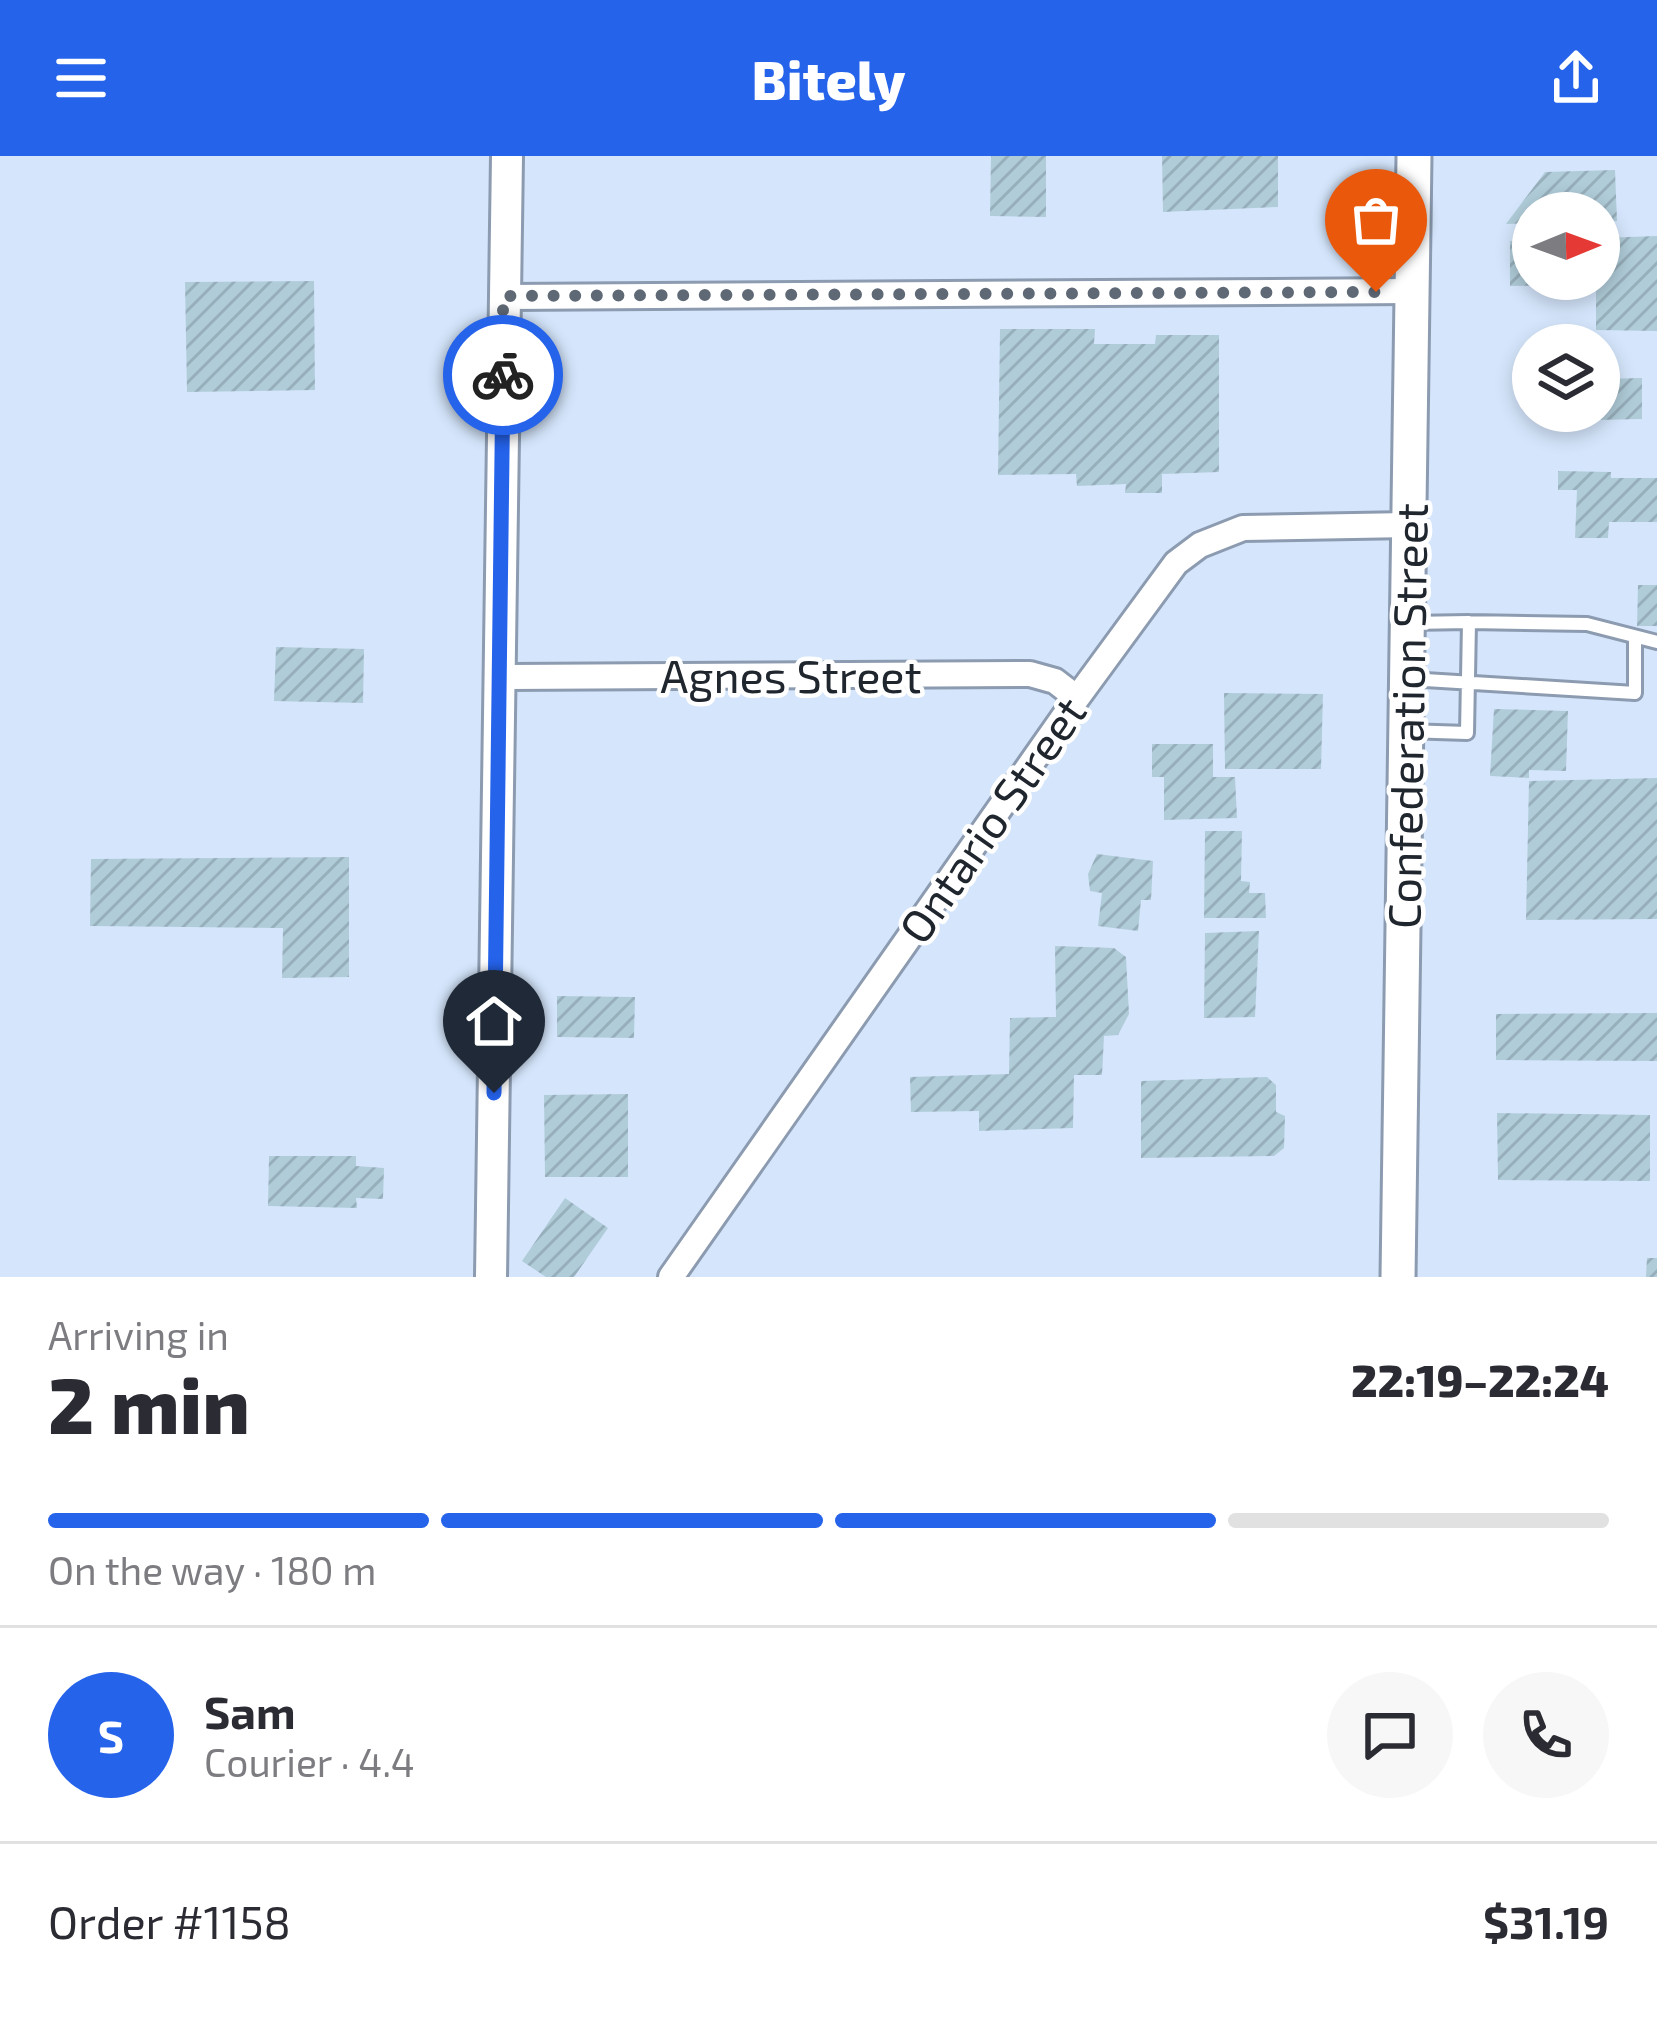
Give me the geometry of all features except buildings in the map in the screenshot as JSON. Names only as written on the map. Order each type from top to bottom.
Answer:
[{"type":"main road","name":"Confederation Street","points":[[1398,1277],[1414,156]]},
{"type":"street","points":[[491,1277],[507,156]]},
{"type":"street","points":[[503,296],[1411,291]]},
{"type":"street","name":"Ontario Street","points":[[671,1277],[1162,580],[1200,544],[1228,531],[1259,526],[1409,525]]},
{"type":"street","name":"Agnes Street","points":[[499,677],[1030,674],[1054,681],[1077,698]]},
{"type":"lane","points":[[1406,730],[1467,733],[1469,622]]},
{"type":"lane","points":[[1408,623],[1587,624],[1657,642]]},
{"type":"lane","points":[[1407,679],[1635,693],[1635,638]]},
{"type":"way so far","points":[[503,375],[503,296],[1376,292]]},
{"type":"route","points":[[494,1093],[503,375]]}]
